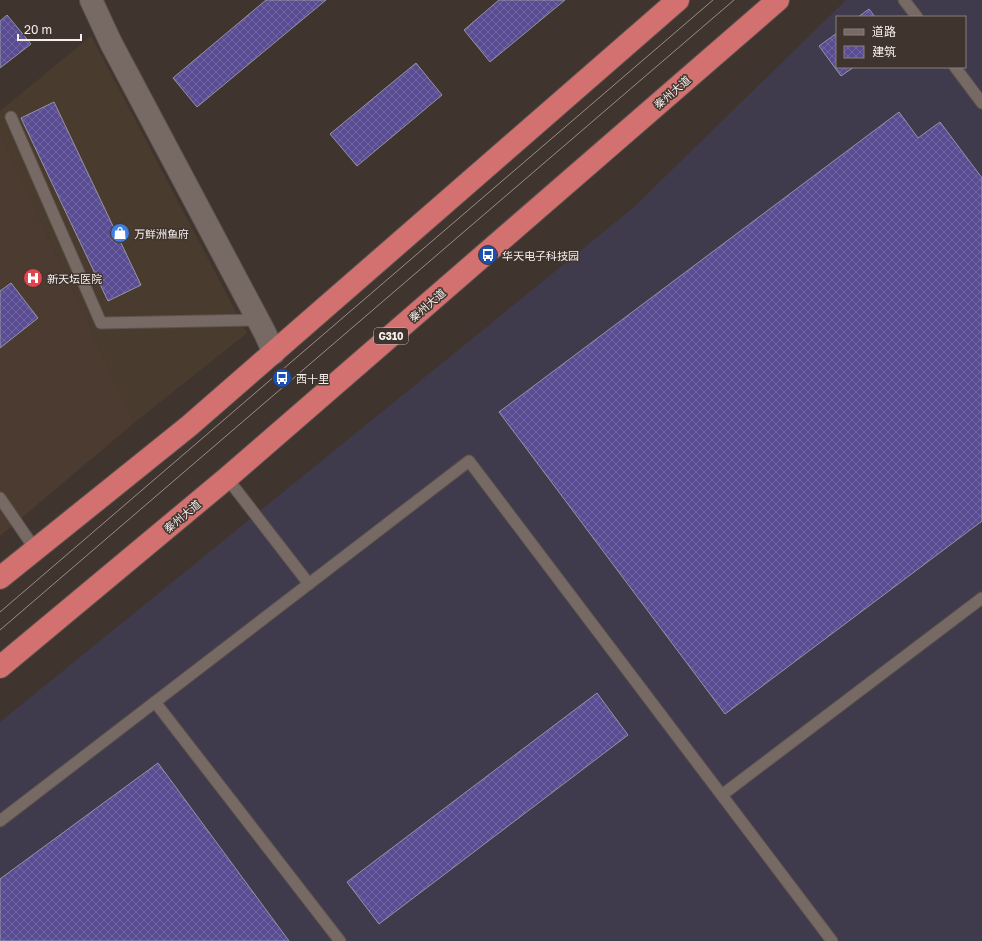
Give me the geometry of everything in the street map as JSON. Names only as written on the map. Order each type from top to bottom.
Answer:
[{"type":"highway","points":[[0,578],[189,426],[678,0]]},
{"type":"highway","name":"秦州大道","points":[[0,667],[227,478],[778,0]]},
{"type":"street","points":[[91,0],[111,43],[274,353]]},
{"type":"lane","points":[[904,0],[916,16]]},
{"type":"lane","points":[[956,68],[982,103]]},
{"type":"lane","points":[[11,117],[101,323],[258,320]]},
{"type":"lane","points":[[0,821],[469,461],[832,941]]},
{"type":"lane","points":[[227,478],[309,584]]},
{"type":"lane","points":[[0,498],[35,549]]},
{"type":"lane","points":[[722,795],[982,598]]},
{"type":"lane","points":[[155,702],[340,941]]},
{"type":"shaded area","name":"华天电子科技园","points":[[846,0],[982,0],[982,941],[0,941],[0,722],[633,208]]},
{"type":"shaded area","name":"万鲜洲鱼府","points":[[91,36],[247,333],[134,423],[0,133],[0,111]]},
{"type":"shaded area","name":"新天坛医院","points":[[0,133],[134,423],[0,536]]},
{"type":"building","points":[[266,0],[326,0],[197,107],[173,78]]},
{"type":"building","points":[[499,0],[565,0],[490,62],[464,30]]},
{"type":"building","points":[[869,9],[874,16],[859,16]]},
{"type":"building","points":[[7,15],[31,44],[0,68],[0,21]]},
{"type":"building","points":[[836,34],[836,68],[853,68],[841,76],[819,46]]},
{"type":"building","points":[[416,63],[442,95],[357,166],[330,134]]},
{"type":"building","points":[[54,102],[141,285],[108,301],[21,118]]},
{"type":"building","points":[[899,112],[918,138],[940,122],[982,178],[982,521],[725,714],[499,412]]},
{"type":"building","points":[[11,283],[38,318],[0,348],[0,291]]},
{"type":"building","points":[[597,693],[628,735],[379,924],[347,882]]},
{"type":"building","points":[[158,763],[289,941],[0,941],[0,879]]},
{"type":"tram line","points":[[0,612],[713,0]]},
{"type":"tram line","points":[[0,630],[734,0]]},
{"type":"place","name":"万鲜洲鱼府","points":[[120,233]]},
{"type":"place","name":"华天电子科技园","points":[[488,255]]},
{"type":"place","name":"新天坛医院","points":[[33,278]]},
{"type":"place","name":"西十里","points":[[282,378]]}]
